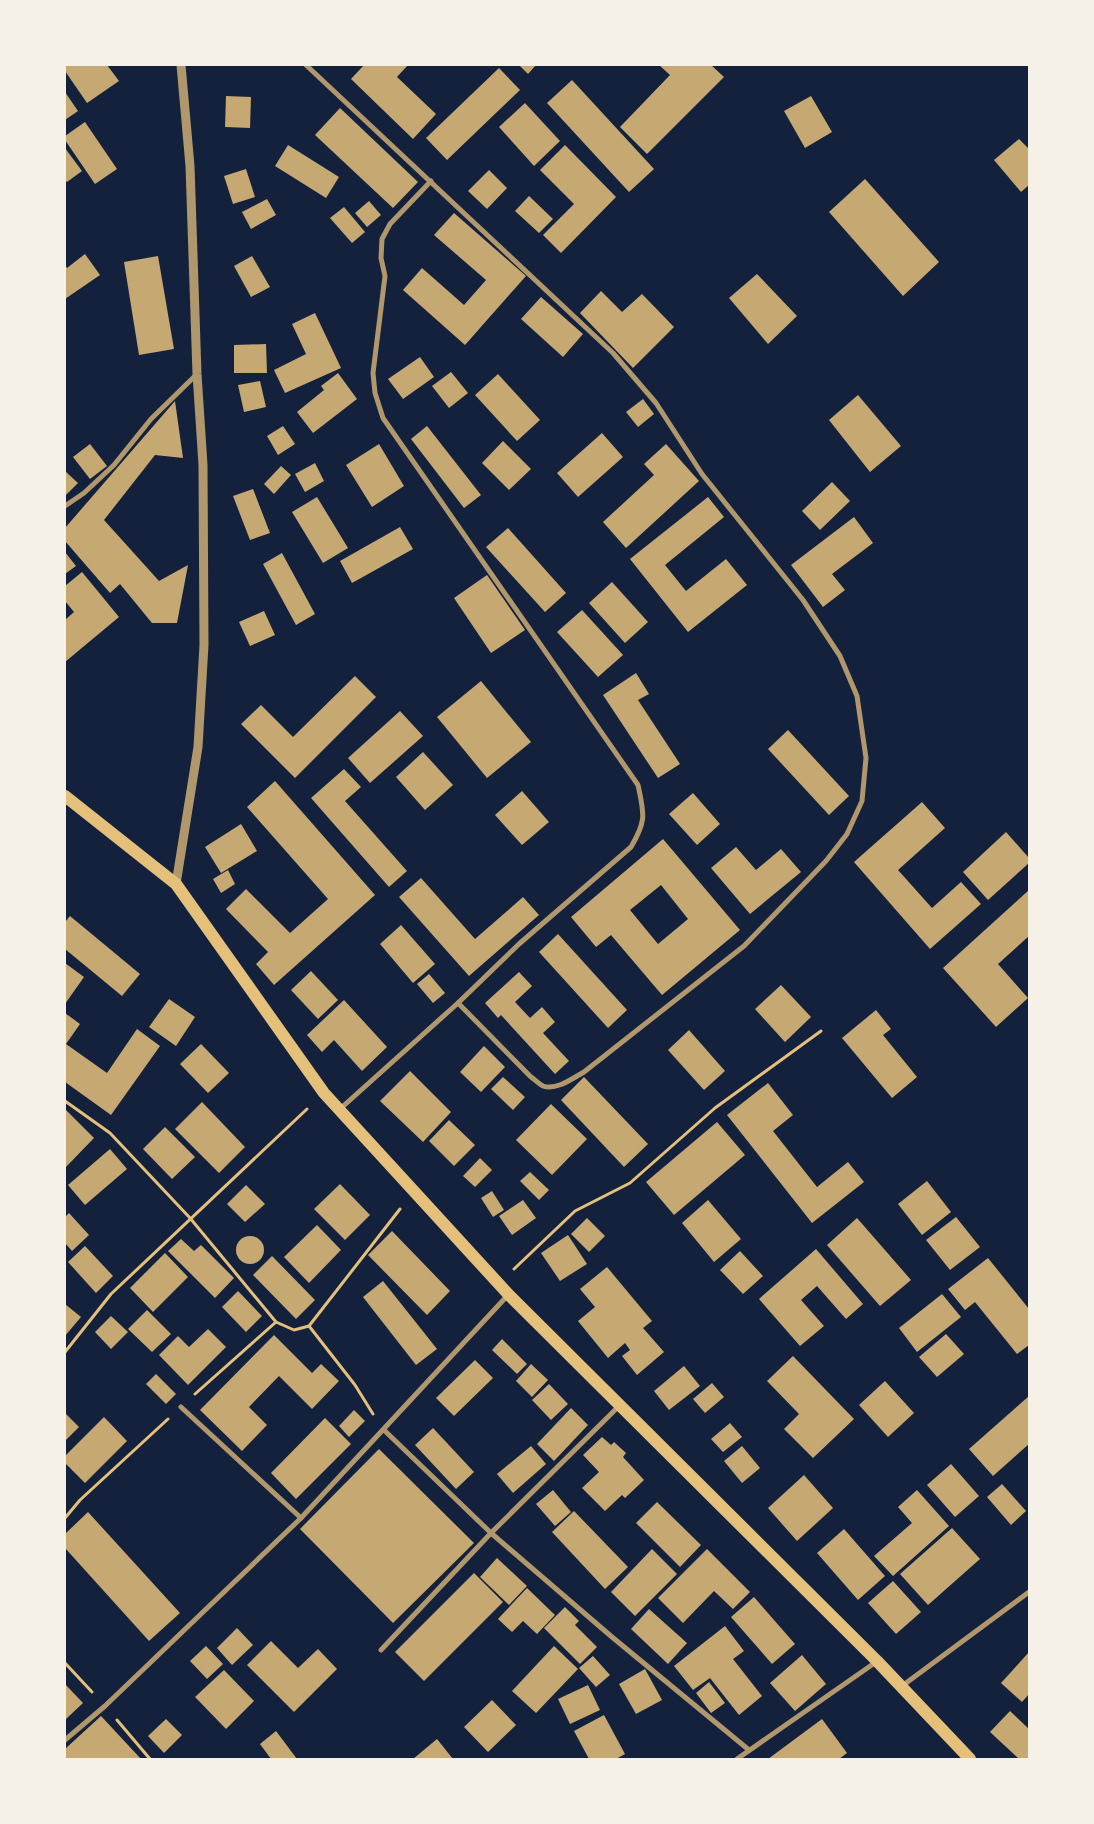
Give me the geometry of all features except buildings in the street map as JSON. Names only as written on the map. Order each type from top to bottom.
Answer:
[{"type":"main road","points":[[65,796],[176,884],[324,1093],[509,1295],[877,1661],[970,1759]]},
{"type":"street","points":[[176,884],[198,747],[204,645],[203,465],[197,374],[190,166],[181,65]]},
{"type":"street","points":[[306,65],[613,353],[656,404],[702,474],[803,600],[840,656],[858,696],[866,758],[862,801],[846,834],[826,862],[744,946],[584,1072],[564,1083],[543,1086],[530,1076],[458,1003]]},
{"type":"street","points":[[340,1110],[458,1003],[519,944],[631,847],[640,832],[644,815],[638,785],[383,418],[375,394],[373,373],[385,276],[381,258],[382,238],[390,224],[431,181]]},
{"type":"street","points":[[65,506],[84,493],[114,465],[151,419],[197,374]]},
{"type":"street","points":[[65,1740],[105,1706],[301,1518],[509,1295]]},
{"type":"street","points":[[381,1650],[491,1533],[619,1406]]},
{"type":"street","points":[[181,1407],[301,1518]]},
{"type":"street","points":[[384,1430],[491,1533],[612,1637],[749,1750]]},
{"type":"street","points":[[901,1686],[1029,1592]]},
{"type":"street","points":[[737,1759],[877,1661]]},
{"type":"path","points":[[499,1284],[574,1210],[630,1183],[715,1108],[821,1031]]},
{"type":"path","points":[[65,1352],[111,1294],[324,1093]]},
{"type":"path","points":[[65,1101],[110,1132],[190,1218],[276,1322],[294,1330],[309,1326],[414,1190]]},
{"type":"path","points":[[65,1518],[80,1500],[276,1322]]},
{"type":"path","points":[[309,1326],[355,1385],[384,1430]]}]
